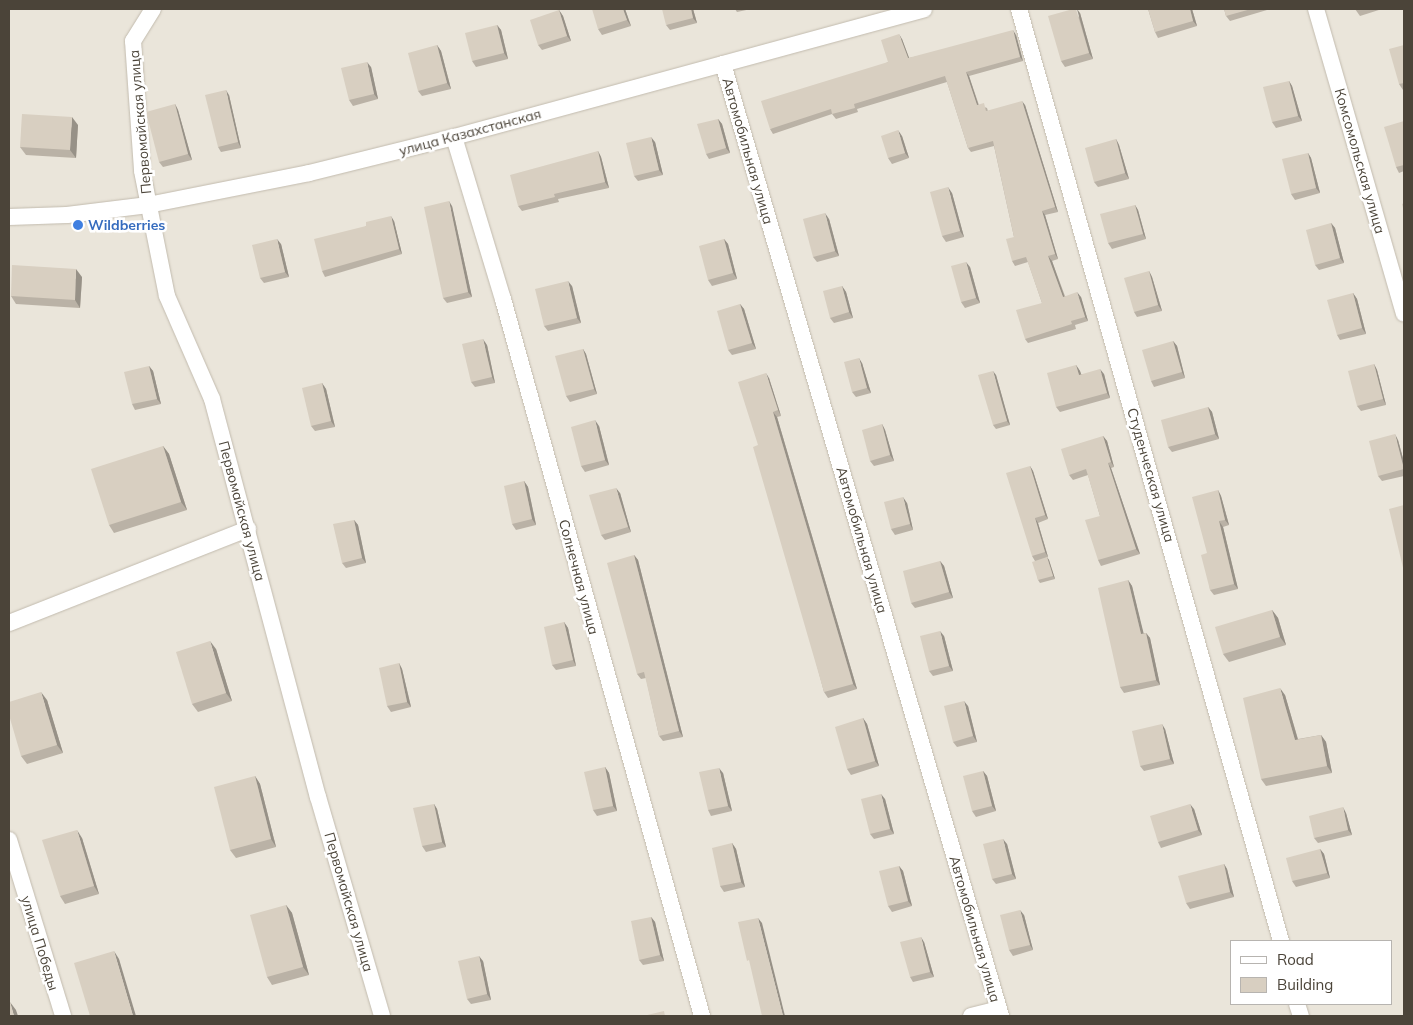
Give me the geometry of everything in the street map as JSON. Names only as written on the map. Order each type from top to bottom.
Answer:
[{"type":"street","name":"Первомайская улица","points":[[153,9],[133,41],[142,171],[167,296],[212,399],[318,797],[382,1016]]},
{"type":"street","name":"улица Казахстанская","points":[[9,217],[67,216],[148,205],[309,173],[454,137],[924,9]]},
{"type":"street","name":"Студенческая улица","points":[[1018,9],[1281,940]]},
{"type":"street","name":"Комсомольская улица","points":[[1316,9],[1404,314]]},
{"type":"street","name":"Автомобильная улица","points":[[723,64],[1000,1013]]},
{"type":"street","name":"Солнечная улица","points":[[454,137],[503,299],[702,1016]]},
{"type":"street","points":[[9,623],[248,529]]},
{"type":"street","name":"улица Победы","points":[[9,840],[63,1016]]},
{"type":"street","points":[[971,1016],[1000,1013]]},
{"type":"shaded area","points":[[9,9],[1404,9],[1404,1016],[9,1016]]},
{"type":"building","points":[[592,9],[623,9],[627,20],[598,29]]},
{"type":"building","points":[[662,9],[691,9],[693,18],[666,25]]},
{"type":"building","points":[[1076,9],[1089,53],[1061,61],[1048,16]]},
{"type":"building","points":[[1148,9],[1190,9],[1193,21],[1155,32]]},
{"type":"building","points":[[1224,9],[1251,9],[1226,16]]},
{"type":"building","points":[[559,10],[567,36],[538,45],[530,20]]},
{"type":"building","points":[[497,25],[504,53],[472,61],[465,33]]},
{"type":"building","points":[[1013,30],[1020,57],[966,72],[977,105],[984,103],[986,111],[1022,101],[1055,207],[1042,211],[1055,254],[1048,256],[1063,297],[1077,292],[1085,317],[1071,321],[1072,324],[1025,339],[1016,310],[1042,303],[1026,257],[1012,261],[1006,239],[1014,237],[993,141],[968,148],[945,76],[854,104],[855,108],[832,114],[831,109],[770,129],[761,101],[888,62],[881,40],[899,34],[908,58]]},
{"type":"building","points":[[437,45],[447,83],[418,91],[408,53]]},
{"type":"building","points":[[1404,45],[1404,83],[1399,84],[1389,49]]},
{"type":"building","points":[[367,62],[374,94],[349,100],[341,68]]},
{"type":"building","points":[[1289,81],[1298,116],[1272,122],[1263,87]]},
{"type":"building","points":[[226,90],[238,142],[218,147],[205,95]]},
{"type":"building","points":[[175,104],[188,154],[159,162],[146,112]]},
{"type":"building","points":[[22,114],[72,117],[70,150],[20,147]]},
{"type":"building","points":[[718,119],[726,148],[706,154],[697,124]]},
{"type":"building","points":[[1404,121],[1404,165],[1396,167],[1384,127]]},
{"type":"building","points":[[898,130],[905,153],[888,158],[881,136]]},
{"type":"building","points":[[651,137],[659,170],[634,176],[626,143]]},
{"type":"building","points":[[1116,139],[1125,173],[1094,182],[1085,148]]},
{"type":"building","points":[[598,151],[605,182],[554,194],[555,197],[518,206],[510,175]]},
{"type":"building","points":[[1308,153],[1316,188],[1291,194],[1282,159]]},
{"type":"building","points":[[948,187],[960,231],[942,236],[930,192]]},
{"type":"building","points":[[449,201],[468,292],[443,298],[424,207]]},
{"type":"building","points":[[1135,205],[1143,234],[1108,243],[1100,214]]},
{"type":"building","points":[[825,213],[835,251],[813,257],[803,219]]},
{"type":"building","points":[[391,216],[399,249],[322,271],[314,239],[366,226],[366,222]]},
{"type":"building","points":[[1331,223],[1340,258],[1315,265],[1306,230]]},
{"type":"building","points":[[277,239],[285,272],[260,278],[252,245]]},
{"type":"building","points":[[724,239],[733,273],[708,280],[699,246]]},
{"type":"building","points":[[966,262],[976,298],[961,302],[951,266]]},
{"type":"building","points":[[12,265],[76,269],[75,300],[11,296]]},
{"type":"building","points":[[1149,271],[1158,305],[1134,312],[1124,278]]},
{"type":"building","points":[[568,281],[577,318],[544,326],[535,289]]},
{"type":"building","points":[[842,286],[849,312],[830,318],[823,291]]},
{"type":"building","points":[[1353,293],[1362,328],[1337,335],[1327,300]]},
{"type":"building","points":[[740,304],[752,343],[728,350],[717,311]]},
{"type":"building","points":[[483,339],[492,377],[471,382],[462,344]]},
{"type":"building","points":[[1173,341],[1182,372],[1151,381],[1142,350]]},
{"type":"building","points":[[583,349],[594,389],[566,396],[555,356]]},
{"type":"building","points":[[859,358],[867,388],[852,392],[844,362]]},
{"type":"building","points":[[1374,364],[1383,399],[1357,406],[1348,371]]},
{"type":"building","points":[[1076,365],[1079,375],[1100,369],[1107,393],[1056,407],[1047,373]]},
{"type":"building","points":[[149,366],[157,399],[132,404],[124,372]]},
{"type":"building","points":[[993,371],[1007,421],[993,425],[978,375]]},
{"type":"building","points":[[766,373],[778,410],[773,412],[853,684],[824,692],[753,447],[758,445],[738,382]]},
{"type":"building","points":[[322,383],[331,421],[311,426],[302,388]]},
{"type":"building","points":[[1208,407],[1215,434],[1168,447],[1161,420]]},
{"type":"building","points":[[595,420],[605,460],[581,466],[571,427]]},
{"type":"building","points":[[882,424],[890,455],[870,461],[862,430]]},
{"type":"building","points":[[1395,434],[1404,469],[1378,476],[1369,441]]},
{"type":"building","points":[[1103,436],[1111,462],[1108,463],[1136,549],[1098,560],[1085,520],[1100,516],[1086,469],[1069,475],[1061,449]]},
{"type":"building","points":[[163,446],[181,502],[109,525],[91,469]]},
{"type":"building","points":[[1030,466],[1045,515],[1035,518],[1045,552],[1032,556],[1006,473]]},
{"type":"building","points":[[524,481],[532,519],[512,524],[504,486]]},
{"type":"building","points":[[616,488],[628,527],[601,535],[589,495]]},
{"type":"building","points":[[1218,490],[1225,520],[1219,521],[1234,584],[1210,590],[1201,555],[1207,553],[1192,497]]},
{"type":"building","points":[[903,497],[910,524],[891,529],[884,502]]},
{"type":"building","points":[[1404,505],[1404,572],[1389,509]]},
{"type":"building","points":[[354,520],[362,558],[342,563],[333,524]]},
{"type":"building","points":[[634,555],[679,731],[659,736],[644,672],[637,674],[607,563]]},
{"type":"building","points":[[1047,557],[1053,576],[1038,580],[1032,562]]},
{"type":"building","points":[[940,561],[949,592],[911,603],[903,571]]},
{"type":"building","points":[[1128,580],[1141,634],[1146,633],[1156,680],[1120,687],[1098,588]]},
{"type":"building","points":[[1272,610],[1280,637],[1223,654],[1215,627]]},
{"type":"building","points":[[564,622],[573,660],[552,665],[544,627]]},
{"type":"building","points":[[940,631],[949,666],[929,671],[920,636]]},
{"type":"building","points":[[210,641],[226,693],[192,704],[176,652]]},
{"type":"building","points":[[399,663],[407,702],[387,706],[379,668]]},
{"type":"building","points":[[1280,688],[1295,740],[1321,735],[1327,766],[1261,779],[1243,698]]},
{"type":"building","points":[[41,692],[57,745],[21,756],[9,715],[9,702]]},
{"type":"building","points":[[964,701],[973,736],[953,742],[944,706]]},
{"type":"building","points":[[863,718],[875,761],[847,769],[835,727]]},
{"type":"building","points":[[1162,724],[1170,759],[1140,766],[1132,731]]},
{"type":"building","points":[[605,767],[613,806],[593,810],[584,772]]},
{"type":"building","points":[[719,768],[728,806],[708,810],[699,772]]},
{"type":"building","points":[[983,771],[992,806],[972,811],[963,776]]},
{"type":"building","points":[[255,776],[271,839],[230,850],[214,787]]},
{"type":"building","points":[[881,794],[890,829],[870,834],[861,799]]},
{"type":"building","points":[[434,804],[442,842],[422,846],[413,808]]},
{"type":"building","points":[[1190,804],[1198,830],[1158,842],[1150,816]]},
{"type":"building","points":[[1343,807],[1348,830],[1314,838],[1309,816]]},
{"type":"building","points":[[77,830],[94,886],[60,896],[42,840]]},
{"type":"building","points":[[1003,839],[1012,874],[992,879],[983,844]]},
{"type":"building","points":[[732,843],[741,882],[720,886],[712,848]]},
{"type":"building","points":[[1320,849],[1327,873],[1292,881],[1286,858]]},
{"type":"building","points":[[1224,864],[1230,892],[1186,903],[1178,876]]},
{"type":"building","points":[[899,866],[908,901],[888,906],[879,871]]},
{"type":"building","points":[[286,905],[303,967],[267,977],[250,915]]},
{"type":"building","points":[[1020,910],[1030,945],[1009,950],[1000,915]]},
{"type":"building","points":[[651,917],[660,955],[639,960],[631,921]]},
{"type":"building","points":[[758,918],[783,1016],[762,1016],[749,960],[747,961],[738,922]]},
{"type":"building","points":[[921,937],[930,972],[910,977],[900,942]]},
{"type":"building","points":[[114,951],[133,1016],[90,1016],[74,963]]},
{"type":"building","points":[[479,956],[487,994],[467,999],[458,961]]},
{"type":"building","points":[[10,1002],[14,1016],[9,1016]]},
{"type":"building","points":[[664,1011],[665,1016],[643,1016]]},
{"type":"place","name":"Wildberries","points":[[78,225]]}]
